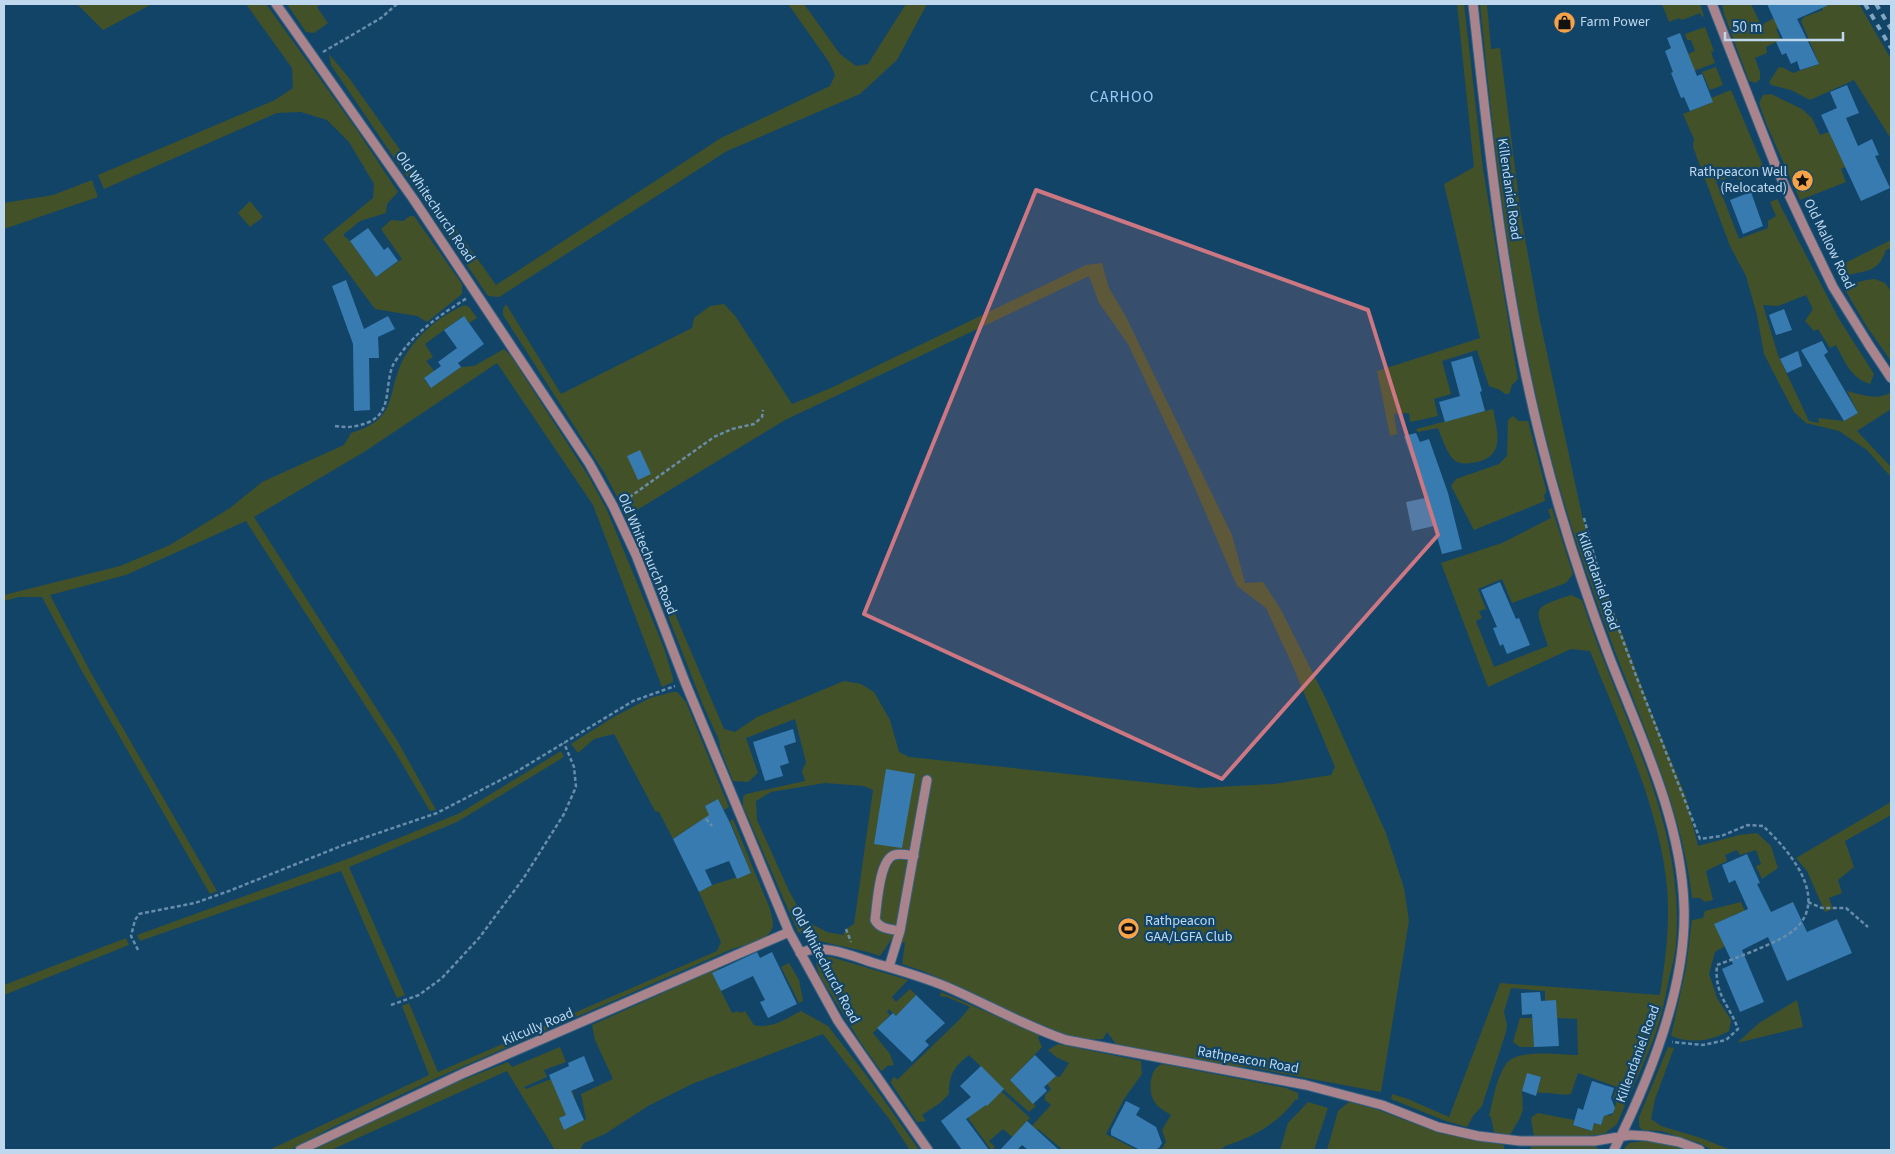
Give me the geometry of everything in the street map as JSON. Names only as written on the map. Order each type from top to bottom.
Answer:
[{"type":"street","name":"Old Whitechurch Road","points":[[276,4],[364,127],[477,292],[589,463],[613,506],[636,555],[789,932],[838,1021],[928,1150]]},
{"type":"street","name":"Killendaniel Road","points":[[1473,4],[1496,200],[1519,340],[1532,403],[1570,542],[1608,654],[1638,726],[1671,824],[1683,887],[1684,908],[1680,967],[1665,1027],[1636,1103],[1614,1150]]},
{"type":"street","name":"Old Mallow Road","points":[[1712,4],[1772,158],[1804,227],[1842,302],[1891,378]]},
{"type":"street","points":[[889,968],[900,931],[927,780]]},
{"type":"street","points":[[900,931],[883,928],[875,920],[884,865],[889,857],[896,854],[914,856]]},
{"type":"street","name":"Kilcully Road","points":[[300,1150],[456,1076],[789,932]]},
{"type":"street","name":"Rathpeacon Road","points":[[800,954],[808,950],[823,950],[852,956],[945,986],[1039,1030],[1066,1040],[1306,1085],[1382,1105],[1438,1127],[1478,1136],[1520,1141],[1595,1141],[1630,1135],[1662,1138],[1700,1150]]},
{"type":"path","points":[[327,51],[381,18],[397,4]]},
{"type":"path","points":[[335,426],[347,428],[362,426],[376,419],[385,408],[393,365],[412,339],[455,306]]},
{"type":"path","points":[[626,500],[714,437],[732,429],[754,424],[762,417],[762,410]]},
{"type":"path","points":[[1584,518],[1601,581],[1700,839],[1722,836],[1748,826],[1763,826],[1776,838],[1805,878],[1810,893],[1806,914],[1795,930],[1781,938],[1717,965],[1716,979],[1720,994],[1738,1029],[1726,1040],[1703,1045],[1676,1043]]},
{"type":"path","points":[[138,950],[131,936],[135,920],[139,914],[195,902],[229,891],[346,844],[437,812],[516,772],[633,701],[672,688]]},
{"type":"path","points":[[391,1004],[419,995],[442,978],[479,938],[524,880],[564,814],[576,787],[574,767],[564,743]]},
{"type":"path","points":[[706,820],[712,826]]},
{"type":"path","points":[[1808,902],[1822,908],[1846,908],[1868,928]]},
{"type":"highlighted area","points":[[1036,190],[1368,310],[1438,535],[1222,779],[864,614]]},
{"type":"green space","points":[[77,4],[152,4],[103,30]]},
{"type":"green space","points":[[246,4],[266,4],[357,130],[398,192],[387,204],[386,213],[360,221],[343,235],[350,241],[376,277],[402,259],[381,229],[391,220],[403,221],[410,216],[414,216],[462,284],[462,294],[427,322],[417,316],[375,309],[323,239],[373,198],[374,184],[349,142],[327,120],[301,112],[277,113],[104,189],[98,175],[275,100],[293,88],[292,68]]},
{"type":"green space","points":[[287,4],[321,4],[317,7],[328,23],[314,33],[306,32]]},
{"type":"green space","points":[[788,4],[804,4],[840,54],[856,66],[868,64],[906,4],[927,4],[897,60],[860,94],[727,151],[499,297],[488,296],[331,65],[329,54],[349,78],[496,285],[721,138],[830,86],[835,75],[829,62]]},
{"type":"green space","points":[[1457,4],[1464,4],[1483,169],[1518,379],[1512,385],[1509,394],[1489,386],[1477,350],[1442,361],[1451,394],[1434,399],[1438,416],[1410,422],[1409,413],[1394,414],[1397,434],[1390,436],[1377,371],[1480,338],[1444,184],[1474,167]]},
{"type":"green space","points":[[1480,4],[1487,4],[1491,49],[1500,48],[1521,216],[1539,316],[1583,520],[1602,579],[1651,711],[1686,797],[1698,846],[1739,835],[1757,833],[1771,846],[1778,868],[1762,879],[1756,866],[1761,864],[1756,850],[1740,855],[1737,850],[1725,855],[1727,861],[1706,871],[1713,900],[1705,902],[1700,898],[1692,898],[1683,844],[1668,792],[1584,565],[1560,489],[1544,429],[1530,369],[1509,248],[1500,187]]},
{"type":"green space","points":[[1662,4],[1700,4],[1704,16],[1702,17],[1700,13],[1682,20],[1679,18],[1669,22]]},
{"type":"green space","points":[[1722,4],[1751,4],[1761,25],[1774,18],[1779,28],[1776,29],[1781,40],[1766,47],[1767,53],[1755,58],[1760,72],[1760,79],[1756,83],[1749,81]]},
{"type":"green space","points":[[1820,4],[1859,4],[1891,59],[1891,139],[1854,80],[1810,100],[1791,90],[1771,85],[1769,82],[1779,67],[1793,73],[1819,64],[1801,21],[1804,17],[1823,10]]},
{"type":"green space","points":[[1705,27],[1714,51],[1711,52],[1715,63],[1691,72],[1688,54],[1695,51],[1691,40],[1687,40],[1685,34]]},
{"type":"green space","points":[[1716,67],[1723,85],[1710,90],[1702,72]]},
{"type":"green space","points":[[1731,90],[1763,166],[1739,180],[1736,175],[1716,182],[1739,239],[1768,228],[1768,221],[1776,216],[1770,202],[1777,199],[1839,319],[1874,374],[1870,384],[1858,378],[1849,369],[1836,345],[1830,348],[1818,329],[1814,331],[1805,321],[1813,309],[1806,295],[1778,306],[1763,305],[1778,355],[1809,421],[1819,423],[1818,418],[1844,421],[1858,413],[1847,391],[1874,397],[1889,393],[1891,395],[1891,409],[1857,431],[1891,467],[1891,477],[1867,450],[1839,431],[1806,423],[1794,412],[1764,354],[1757,315],[1746,276],[1730,246],[1693,147],[1694,139],[1683,114],[1713,102],[1711,98]]},
{"type":"green space","points":[[1771,94],[1802,109],[1812,118],[1820,135],[1829,132],[1837,150],[1845,147],[1852,164],[1841,169],[1846,182],[1800,200],[1759,103],[1763,95]]},
{"type":"green space","points":[[92,180],[98,197],[4,229],[4,203],[53,195]]},
{"type":"green space","points":[[250,201],[263,217],[250,227],[238,213]]},
{"type":"green space","points":[[1891,240],[1891,248],[1886,250],[1876,266],[1867,271],[1848,275],[1843,264]]},
{"type":"green space","name":"Rathpeacon GAA/LGFA Club","points":[[1102,263],[1109,288],[1125,315],[1232,535],[1245,583],[1263,582],[1280,608],[1326,699],[1386,833],[1404,888],[1409,921],[1381,1092],[1248,1067],[1230,1067],[1116,1044],[1107,1032],[1103,1039],[1080,1040],[1035,1023],[969,991],[902,964],[905,943],[891,940],[880,956],[828,943],[798,932],[743,806],[743,797],[746,794],[805,781],[802,771],[806,762],[795,719],[746,738],[758,773],[748,782],[733,781],[720,748],[719,740],[623,508],[605,474],[503,315],[503,309],[506,304],[561,394],[692,328],[694,318],[710,306],[724,304],[736,317],[792,404],[831,388],[1086,265]],"holes":[[[1089,276],[1099,303],[1128,344],[1182,458],[1237,586],[1266,608],[1335,767],[1331,775],[1274,784],[1200,788],[909,757],[899,752],[890,720],[874,692],[861,684],[844,681],[757,717],[735,732],[724,729],[632,513],[785,420]],[[825,783],[864,786],[873,790],[854,924],[846,929],[843,935],[827,932],[806,921],[789,891],[757,820],[756,801],[771,792]]]},
{"type":"green space","points":[[1875,279],[1885,283],[1891,291],[1891,343],[1889,344],[1891,348],[1891,361],[1867,327],[1844,288],[1852,284]]},
{"type":"green space","points":[[465,305],[469,307],[477,318],[469,323],[463,316],[425,344],[433,357],[426,361],[434,371],[424,379],[431,388],[461,367],[474,366],[504,349],[511,356],[589,477],[607,510],[664,648],[673,682],[662,687],[593,505],[497,363],[364,452],[254,517],[398,742],[436,810],[430,811],[392,747],[246,521],[126,575],[50,595],[91,673],[217,891],[210,894],[83,673],[42,597],[19,597],[4,601],[4,595],[120,566],[170,545],[230,508],[262,482],[344,445],[351,433],[366,427],[383,414],[391,398],[401,364],[419,337],[437,321]]},
{"type":"green space","points":[[1493,409],[1497,428],[1495,451],[1482,460],[1471,463],[1457,462],[1453,459],[1444,444],[1438,428],[1418,432],[1416,429]]},
{"type":"green space","points":[[1513,416],[1519,421],[1528,421],[1546,489],[1545,501],[1474,530],[1451,486],[1456,479],[1499,464],[1507,456],[1508,420]]},
{"type":"green space","points":[[1552,508],[1573,574],[1566,583],[1512,603],[1502,579],[1478,589],[1486,609],[1479,611],[1482,618],[1476,621],[1494,667],[1548,646],[1540,623],[1539,611],[1542,607],[1571,595],[1582,600],[1660,811],[1671,855],[1676,899],[1676,944],[1657,1029],[1617,1124],[1604,1134],[1534,1137],[1531,1119],[1538,1113],[1574,1120],[1573,1125],[1591,1131],[1594,1123],[1601,1125],[1605,1114],[1609,1116],[1613,1114],[1616,1102],[1613,1098],[1617,1087],[1578,1073],[1571,1094],[1537,1093],[1541,1077],[1527,1074],[1522,1091],[1523,1109],[1520,1118],[1510,1135],[1494,1132],[1491,1117],[1489,1116],[1497,1082],[1506,1064],[1512,1059],[1529,1054],[1578,1055],[1577,1019],[1557,1018],[1545,1001],[1545,991],[1511,988],[1504,1012],[1507,1025],[1506,1032],[1482,1106],[1473,1116],[1467,1127],[1446,1121],[1391,1099],[1392,1094],[1449,1117],[1500,983],[1660,995],[1668,922],[1666,878],[1661,848],[1654,819],[1635,762],[1590,651],[1571,649],[1488,687],[1441,563],[1502,543],[1551,518],[1548,510]]},
{"type":"green space","points":[[677,692],[686,702],[729,807],[724,810],[718,799],[705,806],[711,817],[700,821],[673,839],[659,812],[655,811],[614,734],[594,739],[578,753],[571,744],[612,718],[650,698]]},
{"type":"green space","points":[[561,751],[564,757],[457,822],[349,867],[405,995],[397,998],[341,871],[140,941],[137,935],[350,858],[460,813]]},
{"type":"green space","points":[[1891,802],[1891,815],[1845,841],[1854,867],[1838,880],[1842,893],[1829,898],[1833,909],[1825,912],[1807,871],[1796,858]]},
{"type":"green space","points":[[733,819],[770,909],[773,925],[771,930],[762,939],[732,949],[432,1080],[331,1128],[290,1150],[269,1150],[429,1075],[402,1006],[409,1003],[438,1072],[717,951],[721,942],[699,892],[712,885],[751,873],[730,821]]},
{"type":"green space","points":[[1741,902],[1746,914],[1744,925],[1738,913],[1715,924],[1725,946],[1715,952],[1709,974],[1717,998],[1731,1020],[1729,1031],[1708,1039],[1693,1041],[1671,1036],[1686,968],[1692,920],[1703,918],[1705,911]]},
{"type":"green space","points":[[126,938],[129,945],[4,995],[4,985]]},
{"type":"green space","points":[[824,957],[831,957],[908,980],[892,997],[896,1002],[910,989],[916,995],[902,1010],[913,1032],[889,1009],[887,1012],[890,1015],[873,1033],[890,1054],[894,1065],[887,1066],[881,1071],[861,1043],[819,975],[816,963]]},
{"type":"green space","points":[[789,963],[799,980],[803,1001],[799,1003],[781,967]]},
{"type":"green space","points":[[718,968],[719,970],[712,973],[732,1013],[745,1011],[754,1025],[767,1026],[801,1011],[828,1026],[867,1076],[919,1150],[910,1150],[890,1120],[823,1034],[692,1084],[648,1106],[605,1134],[584,1143],[580,1150],[555,1150],[507,1071],[331,1150],[313,1150],[450,1085],[508,1062],[512,1067],[560,1047],[566,1062],[544,1070],[547,1077],[524,1087],[526,1089],[551,1079],[572,1090],[575,1099],[571,1113],[559,1118],[564,1130],[586,1119],[581,1094],[613,1079],[595,1040],[592,1025]]},
{"type":"green space","points":[[941,992],[1040,1035],[1038,1038],[1042,1047],[1020,1070],[1017,1088],[1036,1106],[1029,1112],[1003,1089],[1001,1091],[1030,1118],[1023,1125],[1028,1130],[1051,1105],[1045,1100],[1045,1095],[1051,1089],[1047,1084],[1056,1076],[1060,1077],[1069,1063],[1056,1057],[1048,1050],[1058,1044],[1141,1061],[1142,1074],[1124,1099],[1106,1134],[1137,1150],[1063,1150],[1038,1129],[1023,1146],[1003,1129],[989,1141],[995,1147],[991,1150],[968,1118],[970,1116],[967,1112],[996,1081],[969,1055],[953,1072],[949,1094],[940,1103],[922,1115],[926,1121],[917,1122],[891,1083],[892,1079],[895,1077],[897,1080],[970,1007],[940,996]]},
{"type":"green space","points":[[1797,1000],[1803,1027],[1737,1043],[1759,1023]]},
{"type":"green space","points":[[1520,1018],[1532,1018],[1534,1047],[1520,1047],[1513,1042]]},
{"type":"green space","points":[[1668,1047],[1674,1048],[1655,1099],[1651,1119],[1661,1126],[1701,1138],[1731,1150],[1712,1150],[1699,1143],[1661,1131],[1642,1130],[1639,1126],[1639,1117]]},
{"type":"green space","points":[[1163,1064],[1286,1088],[1298,1093],[1298,1100],[1296,1099],[1281,1116],[1255,1134],[1225,1146],[1221,1150],[1161,1150],[1166,1142],[1162,1130],[1171,1115],[1154,1102],[1151,1094],[1151,1078],[1155,1069]]},
{"type":"green space","points":[[1308,1102],[1328,1108],[1314,1150],[1280,1150],[1288,1123]]},
{"type":"green space","points":[[1349,1102],[1373,1108],[1440,1133],[1504,1145],[1504,1150],[1327,1150],[1338,1111]]},
{"type":"green space","points":[[1651,1140],[1689,1150],[1623,1150],[1629,1143]]},
{"type":"green space","points":[[1531,1146],[1594,1146],[1600,1150],[1531,1150]]},
{"type":"building","points":[[1767,4],[1831,4],[1797,19],[1819,64],[1800,70],[1797,61],[1791,64],[1786,53],[1782,55],[1776,42],[1783,39]]},
{"type":"building","points":[[1680,33],[1697,76],[1702,74],[1713,102],[1690,111],[1684,97],[1681,98],[1665,51],[1671,48],[1667,38]]},
{"type":"building","points":[[1847,85],[1859,113],[1846,118],[1858,146],[1872,139],[1879,155],[1875,156],[1890,188],[1861,201],[1821,115],[1837,108],[1830,92]]},
{"type":"building","points":[[1751,192],[1763,226],[1743,234],[1730,200]]},
{"type":"building","points":[[368,228],[384,250],[388,247],[398,261],[376,277],[350,241]]},
{"type":"building","points":[[346,280],[364,329],[388,316],[395,329],[378,337],[379,358],[369,358],[370,410],[354,411],[353,344],[332,286]]},
{"type":"building","points":[[1784,309],[1792,330],[1776,335],[1769,315]]},
{"type":"building","points":[[464,316],[484,344],[458,363],[461,367],[431,388],[424,378],[441,366],[438,362],[457,348],[444,330]]},
{"type":"building","points":[[1822,341],[1828,352],[1824,355],[1858,413],[1844,421],[1801,350]]},
{"type":"building","points":[[1798,351],[1802,366],[1787,373],[1780,359]]},
{"type":"building","points":[[1472,356],[1482,391],[1480,392],[1485,411],[1445,422],[1439,402],[1460,396],[1451,362]]},
{"type":"building","points":[[1416,433],[1420,442],[1429,439],[1448,493],[1462,549],[1442,554],[1434,526],[1412,531],[1406,502],[1425,498],[1404,436]]},
{"type":"building","points":[[640,450],[651,474],[638,480],[627,456]]},
{"type":"building","points":[[1500,582],[1516,619],[1519,618],[1530,645],[1507,654],[1503,644],[1500,646],[1493,628],[1497,627],[1481,590]]},
{"type":"building","points":[[793,729],[796,742],[784,746],[789,763],[780,766],[783,776],[765,781],[753,742]]},
{"type":"building","points":[[886,769],[915,774],[902,848],[874,844]]},
{"type":"building","points":[[718,799],[751,873],[737,879],[729,861],[705,870],[712,885],[699,892],[673,839],[709,815],[705,806]]},
{"type":"building","points":[[1747,854],[1760,883],[1757,884],[1771,912],[1793,902],[1807,932],[1837,919],[1852,953],[1787,981],[1768,937],[1742,950],[1764,1002],[1740,1012],[1722,969],[1733,964],[1714,924],[1748,909],[1735,880],[1729,883],[1722,865]]},
{"type":"building","points":[[757,952],[760,958],[772,952],[797,1004],[768,1018],[760,1002],[765,1000],[753,976],[721,991],[712,973]]},
{"type":"building","points":[[1540,992],[1541,1001],[1556,1000],[1559,1046],[1534,1047],[1532,1014],[1522,1015],[1521,993]]},
{"type":"building","points":[[916,995],[945,1023],[925,1041],[929,1045],[912,1062],[877,1028],[893,1013],[896,1016]]},
{"type":"building","points":[[1035,1055],[1056,1076],[1044,1087],[1047,1091],[1033,1104],[1010,1080]]},
{"type":"building","points":[[584,1056],[594,1081],[571,1091],[584,1120],[564,1130],[559,1118],[566,1115],[549,1075],[569,1066],[568,1063]]},
{"type":"building","points":[[981,1066],[1004,1089],[987,1106],[966,1119],[989,1150],[962,1150],[941,1121],[971,1097],[960,1086]]},
{"type":"building","points":[[1527,1073],[1541,1077],[1536,1096],[1522,1091]]},
{"type":"building","points":[[1592,1081],[1614,1088],[1611,1098],[1615,1108],[1613,1113],[1604,1116],[1601,1125],[1594,1123],[1592,1131],[1573,1125],[1578,1108],[1583,1110]]},
{"type":"building","points":[[1126,1101],[1140,1108],[1136,1115],[1156,1127],[1162,1143],[1159,1148],[1140,1150],[1111,1135],[1111,1130]]},
{"type":"building","points":[[1027,1121],[1059,1150],[1028,1150],[1022,1145],[1017,1150],[1000,1150]]},
{"type":"railway","points":[[1865,4],[1891,48]]},
{"type":"railway","points":[[1876,4],[1891,29]]},
{"type":"place","name":"Farm Power","points":[[1564,22]]},
{"type":"place","name":"Rathpeacon Well (Relocated)","points":[[1803,180]]},
{"type":"place","name":"Rathpeacon GAA/LGFA Club","points":[[1129,929]]},
{"type":"district","name":"CARHOO","points":[[1122,97]]}]
